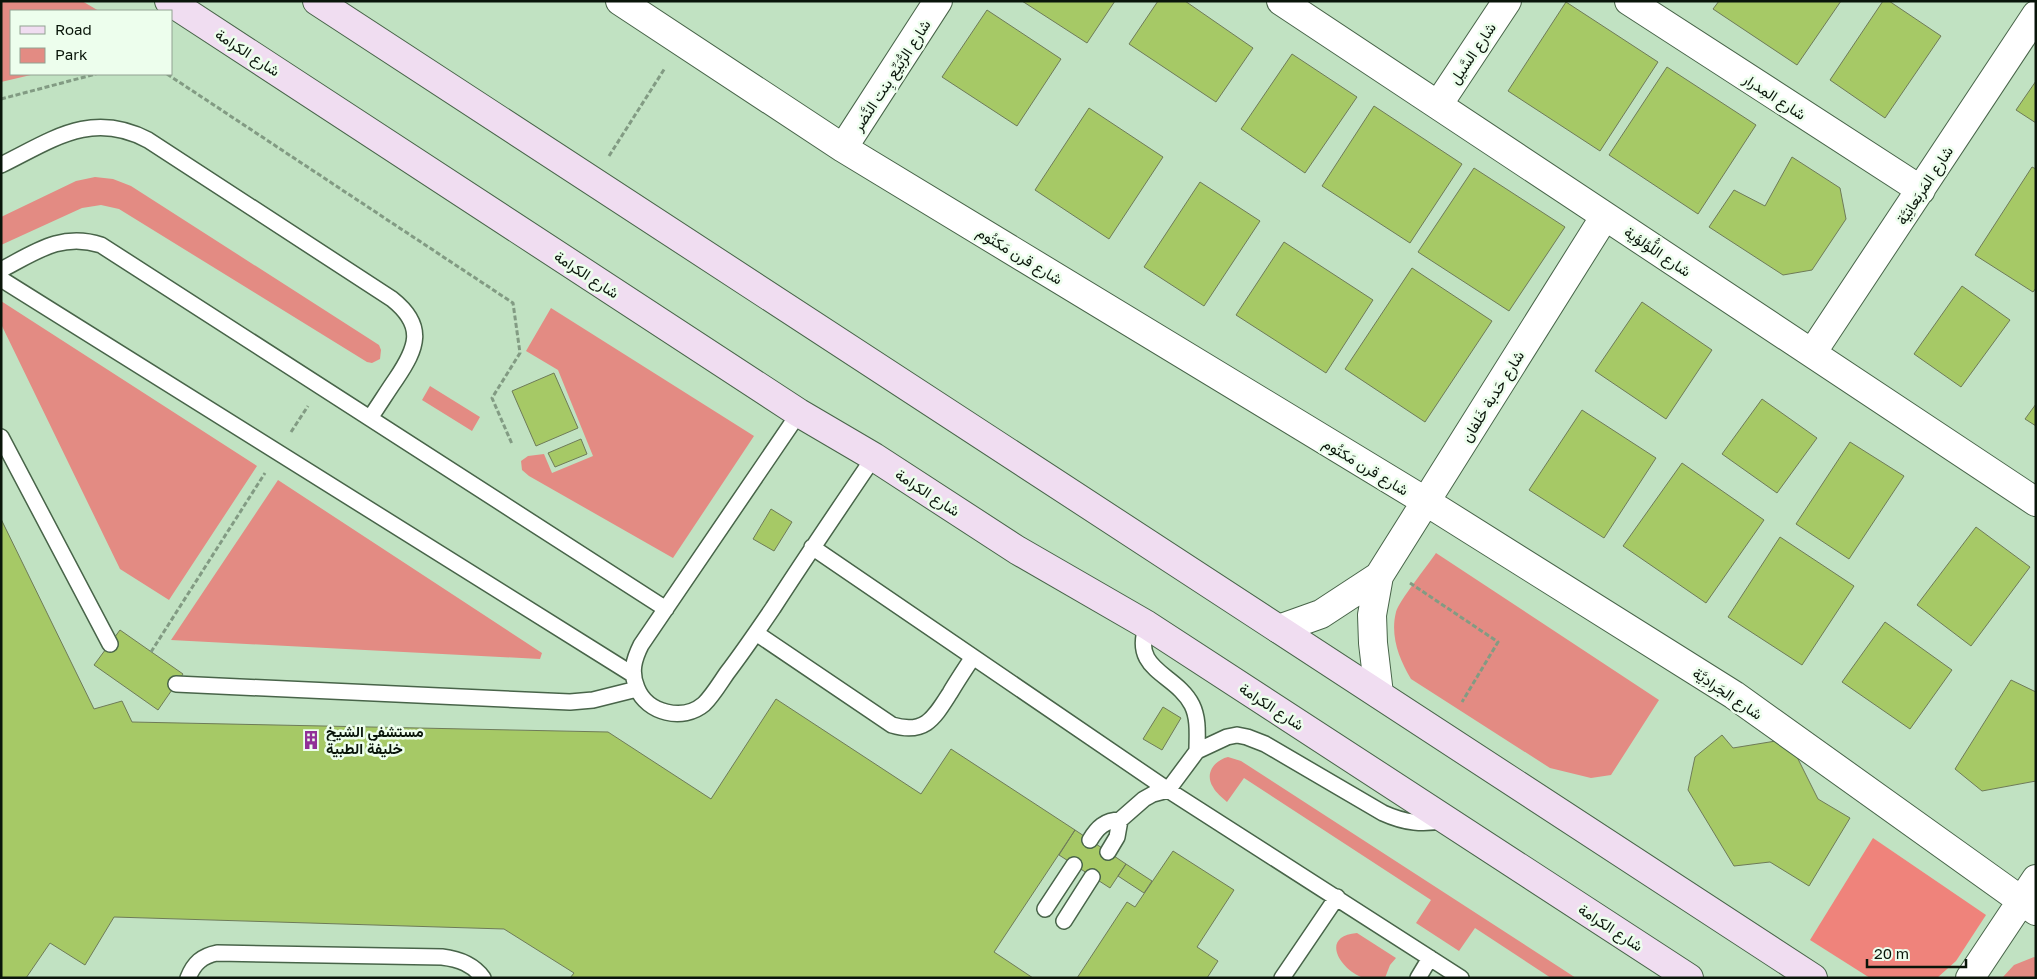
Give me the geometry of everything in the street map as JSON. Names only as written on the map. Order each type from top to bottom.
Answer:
[{"type":"main road","name":"شارع الكرامة","points":[[169,1],[799,413],[874,457],[1017,550],[1147,626],[1689,978]]},
{"type":"main road","points":[[317,1],[1813,978]]},
{"type":"street","name":"شارع قرن مَكتُوم","points":[[620,1],[843,148],[1425,501]]},
{"type":"street","name":"شارع الرُّبَيِّع بِنت النَّضر","points":[[843,148],[938,1]]},
{"type":"street","name":"شارع اللُّؤلؤية","points":[[1281,1],[2036,502]]},
{"type":"street","name":"شارع السَّيل","points":[[1438,105],[1507,1]]},
{"type":"street","name":"شارع المِدرار","points":[[1629,1],[1921,190]]},
{"type":"street","name":"شارع المَربَعانِيَّة","points":[[1812,354],[2036,15]]},
{"type":"street","name":"شارع حَدبة خَلفان","points":[[1379,694],[1372,615],[1379,576],[1605,216]]},
{"type":"street","name":"شارع الجَرادِيَّة","points":[[1425,501],[1734,695],[2028,906]]},
{"type":"street","name":"شارع حَدبة خَلفان","points":[[1279,629],[1321,614],[1379,576]]},
{"type":"street","points":[[1970,978],[2028,906],[2036,879]]},
{"type":"lane","points":[[1,165],[53,139],[84,128],[101,126],[133,132],[156,145],[392,299],[404,308],[412,321],[415,335],[414,349],[407,363],[370,418]]},
{"type":"lane","points":[[1,270],[49,245],[62,241],[89,241],[101,245],[666,609]]},
{"type":"lane","points":[[1,280],[632,674]]},
{"type":"lane","points":[[799,413],[641,644],[634,658],[632,674],[637,689],[646,702],[658,710],[674,713],[689,711],[703,704],[756,633],[874,457]]},
{"type":"lane","points":[[1,437],[110,644]]},
{"type":"lane","points":[[812,547],[1168,790],[1337,896],[1462,978]]},
{"type":"lane","points":[[1147,626],[1143,645],[1145,655],[1150,664],[1187,696],[1196,716],[1197,751]]},
{"type":"lane","points":[[756,633],[892,725],[902,728],[924,725],[933,719],[973,657]]},
{"type":"lane","points":[[176,684],[570,702],[600,699],[637,689]]},
{"type":"lane","points":[[1090,840],[1103,824],[1120,820],[1144,799],[1153,794],[1168,790],[1197,751],[1227,737],[1237,735],[1265,744],[1398,820],[1432,823],[1448,820]]},
{"type":"lane","points":[[1108,852],[1117,837],[1120,820]]},
{"type":"lane","points":[[1074,865],[1041,907],[1071,925],[1092,877]]},
{"type":"lane","points":[[1282,978],[1337,896]]},
{"type":"lane","points":[[188,978],[192,968],[199,960],[208,955],[227,953],[442,957],[457,959],[471,965],[483,978]]},
{"type":"lane","points":[[1418,978],[1430,958]]},
{"type":"path","points":[[593,181],[682,42]]},
{"type":"path","points":[[1,100],[92,75]]},
{"type":"path","points":[[169,75],[513,303],[520,353],[492,398],[512,444]]},
{"type":"path","points":[[151,652],[320,386]]},
{"type":"path","points":[[1407,581],[1498,642],[1462,702]]},
{"type":"green space","points":[[1,1],[82,1],[97,10],[10,10],[10,75],[31,75],[1,82]]},
{"type":"green space","points":[[95,177],[113,179],[131,186],[379,345],[381,350],[380,359],[372,363],[367,362],[119,209],[101,205],[82,208],[1,245],[1,217],[76,181]]},
{"type":"green space","points":[[1,301],[257,466],[169,600],[120,569],[1,324]]},
{"type":"green space","points":[[551,308],[754,436],[673,558],[529,476],[522,470],[521,461],[528,456],[544,454],[552,473],[593,456],[558,370],[526,351]]},
{"type":"green space","points":[[430,386],[480,417],[472,431],[422,400]]},
{"type":"green space","points":[[278,480],[542,653],[540,659],[171,640]]},
{"type":"green space","points":[[1436,553],[1659,700],[1611,775],[1591,778],[1550,768],[1411,679],[1397,647],[1394,621],[1398,607]]},
{"type":"green space","points":[[1228,757],[1241,761],[1576,978],[1551,978],[1475,928],[1459,951],[1416,923],[1431,900],[1244,778],[1227,802],[1214,789],[1210,772],[1215,764]]},
{"type":"green space","points":[[1357,933],[1396,958],[1390,965],[1385,978],[1361,977],[1340,959],[1336,946],[1339,940],[1346,935]]},
{"type":"green space","points":[[2034,957],[2036,958],[2036,978],[2002,978],[2014,965]]},
{"type":"shaded area","points":[[1873,838],[1986,915],[1956,961],[1937,978],[1870,978],[1810,940]]},
{"type":"building","points":[[1022,1],[1115,1],[1087,43]]},
{"type":"building","points":[[1158,1],[1185,1],[1253,48],[1216,102],[1129,44]]},
{"type":"building","points":[[1719,1],[1841,1],[1797,65],[1713,9]]},
{"type":"building","points":[[1883,1],[1889,1],[1941,36],[1885,118],[1830,80]]},
{"type":"building","points":[[1566,2],[1658,62],[1600,151],[1508,91]]},
{"type":"building","points":[[987,10],[1061,59],[1017,126],[942,77]]},
{"type":"building","points":[[1292,54],[1357,97],[1305,173],[1241,129]]},
{"type":"building","points":[[1667,67],[1756,125],[1698,214],[1609,155]]},
{"type":"building","points":[[2036,81],[2036,123],[2016,110]]},
{"type":"building","points":[[1374,106],[1462,164],[1410,243],[1322,186]]},
{"type":"building","points":[[1089,108],[1163,157],[1109,239],[1035,190]]},
{"type":"building","points":[[1792,157],[1840,188],[1846,219],[1812,270],[1783,275],[1709,227],[1734,190],[1765,206]]},
{"type":"building","points":[[2032,167],[2036,169],[2036,288],[2033,292],[1975,255]]},
{"type":"building","points":[[1474,168],[1565,227],[1509,311],[1418,252]]},
{"type":"building","points":[[1200,182],[1260,221],[1204,306],[1144,267]]},
{"type":"building","points":[[1284,242],[1373,300],[1326,373],[1236,315]]},
{"type":"building","points":[[1412,268],[1492,321],[1425,422],[1345,369]]},
{"type":"building","points":[[1962,286],[2010,320],[1961,387],[1914,354]]},
{"type":"building","points":[[1642,302],[1712,350],[1666,419],[1595,371]]},
{"type":"building","points":[[554,373],[578,428],[536,446],[512,391]]},
{"type":"building","points":[[1762,399],[1817,438],[1777,493],[1722,454]]},
{"type":"building","points":[[2036,404],[2036,426],[2025,419]]},
{"type":"building","points":[[1582,410],[1656,458],[1604,538],[1529,490]]},
{"type":"building","points":[[581,439],[587,454],[555,467],[548,453]]},
{"type":"building","points":[[1850,442],[1904,476],[1849,559],[1796,524]]},
{"type":"building","points":[[1682,463],[1764,520],[1706,603],[1623,546]]},
{"type":"building","points":[[771,509],[792,522],[774,551],[753,539]]},
{"type":"building","name":"مستشفي الشيخ خليفة الطبية","points":[[1,519],[94,709],[122,701],[132,722],[608,732],[711,799],[776,699],[921,794],[951,749],[1075,830],[994,952],[1033,978],[570,978],[574,973],[504,929],[114,917],[85,965],[50,943],[26,978],[1,978]]},
{"type":"building","points":[[1976,527],[2030,567],[1971,646],[1917,605]]},
{"type":"building","points":[[1780,537],[1854,586],[1802,665],[1728,617]]},
{"type":"building","points":[[1885,622],[1952,670],[1910,729],[1842,682]]},
{"type":"building","points":[[120,630],[183,674],[158,710],[94,665]]},
{"type":"building","points":[[2011,680],[2036,692],[2036,781],[1982,791],[1955,769]]},
{"type":"building","points":[[1163,707],[1181,718],[1162,750],[1143,739]]},
{"type":"building","points":[[1722,735],[1733,748],[1788,739],[1818,799],[1850,818],[1809,886],[1770,862],[1734,866],[1688,790],[1695,757]]},
{"type":"building","points":[[1075,830],[1126,864],[1110,888],[1059,855]]},
{"type":"building","points":[[1173,851],[1234,890],[1197,947],[1218,961],[1207,978],[1077,978],[1127,902],[1135,907]]},
{"type":"building","points":[[1126,864],[1152,881],[1144,893],[1118,876]]},
{"type":"place","name":"مستشفي الشيخ خليفة الطبية","points":[[311,740]]}]
